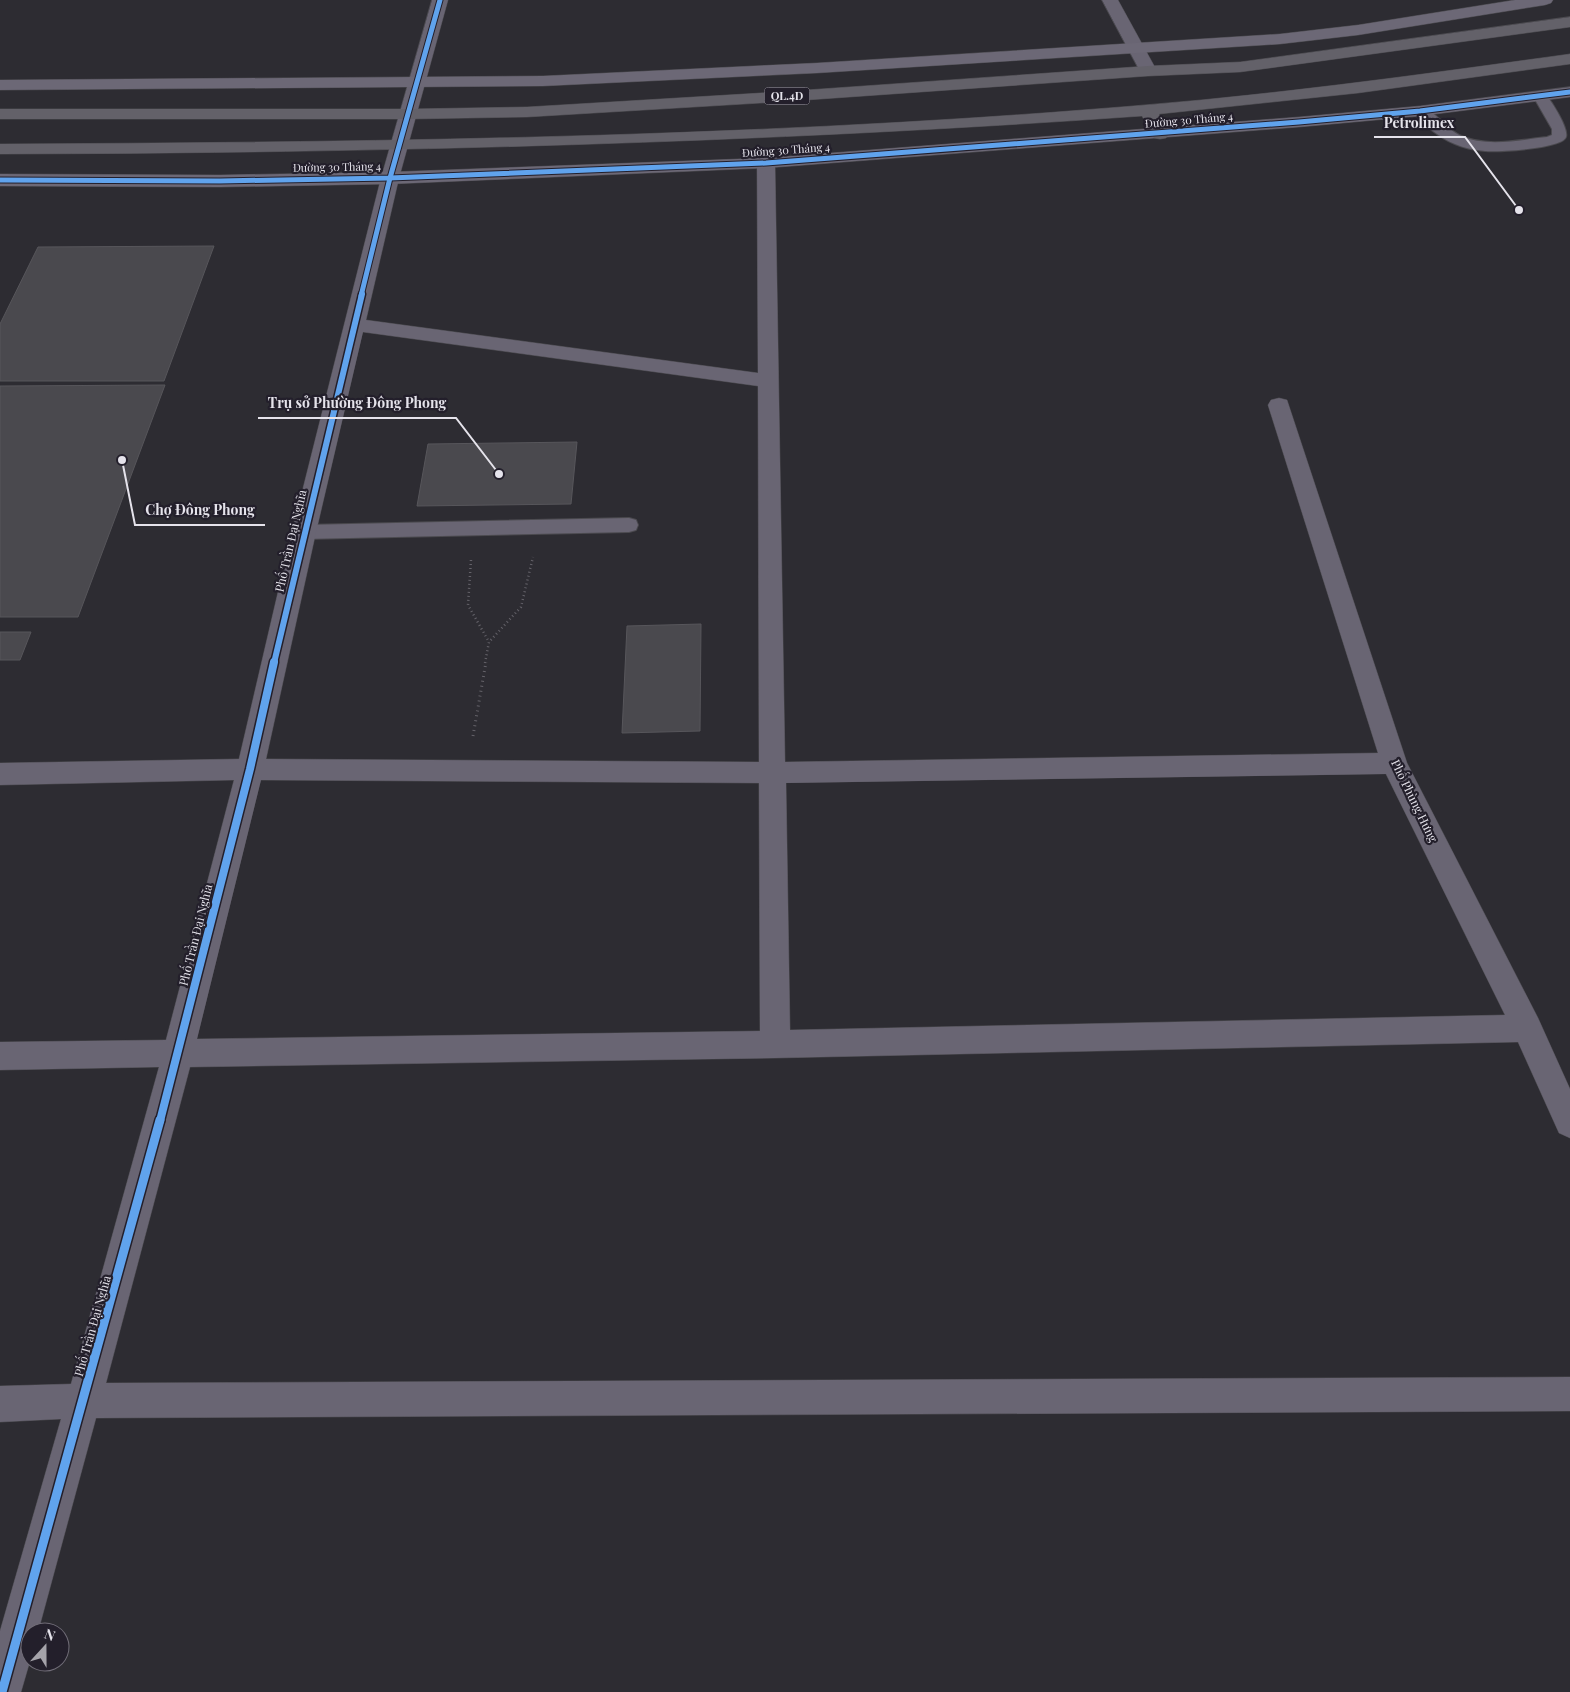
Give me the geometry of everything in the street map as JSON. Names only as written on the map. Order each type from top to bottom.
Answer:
[{"type":"highway","name":"QL.4D","points":[[0,114],[409,114],[527,112],[1148,70],[1240,67],[1570,22]]},
{"type":"highway","name":"Đường 30 Tháng 4","points":[[0,149],[398,146],[732,135],[1148,110],[1403,83],[1570,59]]},
{"type":"highway","points":[[1148,110],[1160,134]]},
{"type":"street","name":"Phố Trần Đại Nghĩa","points":[[2,1692],[136,1213],[178,1053],[250,769],[304,532],[390,178],[440,0]]},
{"type":"street","points":[[1110,0],[1148,70]]},
{"type":"street","name":"QL.4D","points":[[0,85],[542,81],[798,69],[1280,39],[1339,32],[1545,0]]},
{"type":"street","name":"Đường 30 Tháng 4","points":[[0,180],[220,181],[390,178],[766,163],[1160,134],[1420,111],[1568,94]]},
{"type":"street","points":[[766,163],[775,1044]]},
{"type":"street","points":[[355,325],[768,381]]},
{"type":"street","name":"Phố Phùng Hưng","points":[[1279,405],[1394,763],[1527,1028],[1570,1123]]},
{"type":"street","points":[[0,774],[250,769],[772,774],[1394,763]]},
{"type":"street","points":[[0,1056],[775,1044],[1527,1028]]},
{"type":"street","points":[[0,1404],[84,1401],[1570,1394]]},
{"type":"lane","points":[[1420,111],[1451,136],[1486,147],[1550,141],[1559,137],[1559,129],[1540,96]]},
{"type":"lane","points":[[304,532],[629,525]]},
{"type":"path","points":[[466,770],[489,642],[522,607],[541,528]]},
{"type":"path","points":[[472,529],[468,605],[489,642]]},
{"type":"building","points":[[214,246],[164,381],[0,381],[0,324],[38,247]]},
{"type":"building","points":[[165,385],[78,617],[0,617],[0,386]]},
{"type":"building","points":[[577,442],[571,504],[417,506],[428,444]]},
{"type":"building","points":[[701,624],[700,731],[622,733],[627,626]]},
{"type":"building","points":[[0,632],[31,632],[20,660],[0,660]]},
{"type":"cycle path","points":[[2,1692],[136,1213],[178,1053],[250,769],[304,532],[390,178],[440,0]]},
{"type":"cycle path","points":[[0,180],[220,181],[390,178],[766,163],[1299,122],[1420,111],[1570,92]]},
{"type":"place","name":"Petrolimex","points":[[1519,210]]},
{"type":"place","name":"Chợ Đông Phong","points":[[122,460]]},
{"type":"place","name":"Trụ sở Phường Đông Phong","points":[[499,474]]}]
